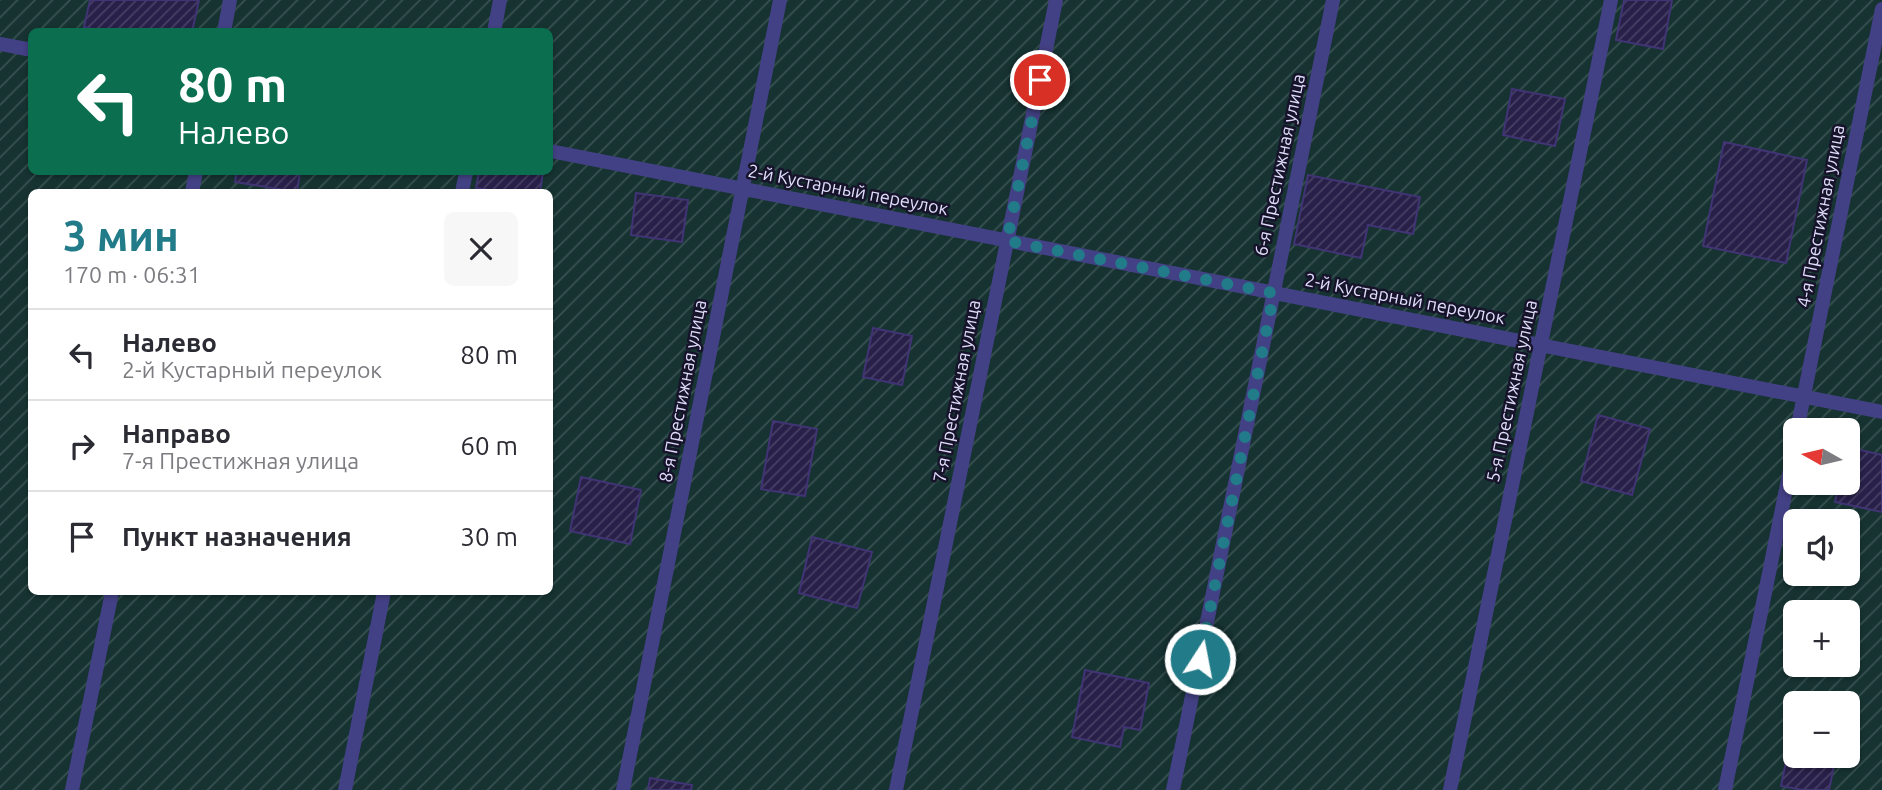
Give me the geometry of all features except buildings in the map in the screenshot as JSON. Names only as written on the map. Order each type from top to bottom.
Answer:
[{"type":"lane","points":[[225,28],[230,0]]},
{"type":"lane","points":[[495,28],[500,0]]},
{"type":"lane","name":"8-я Престижная улица","points":[[623,790],[780,0]]},
{"type":"lane","name":"7-я Престижная улица","points":[[896,790],[1056,0]]},
{"type":"lane","name":"6-я Престижная улица","points":[[1173,790],[1334,0]]},
{"type":"lane","name":"5-я Престижная улица","points":[[1450,790],[1611,0]]},
{"type":"lane","name":"4-я Престижная улица","points":[[1800,418],[1882,9]]},
{"type":"lane","points":[[0,44],[28,49]]},
{"type":"lane","name":"2-й Кустарный переулок","points":[[553,152],[1882,412]]},
{"type":"lane","points":[[1725,790],[1785,495]]},
{"type":"lane","points":[[72,790],[110,595]]},
{"type":"lane","points":[[345,790],[383,595]]},
{"type":"green space","points":[[0,0],[1882,0],[1882,790],[0,790]]},
{"type":"route","points":[[1040,80],[1007,241],[1274,293],[1200,659]]}]
